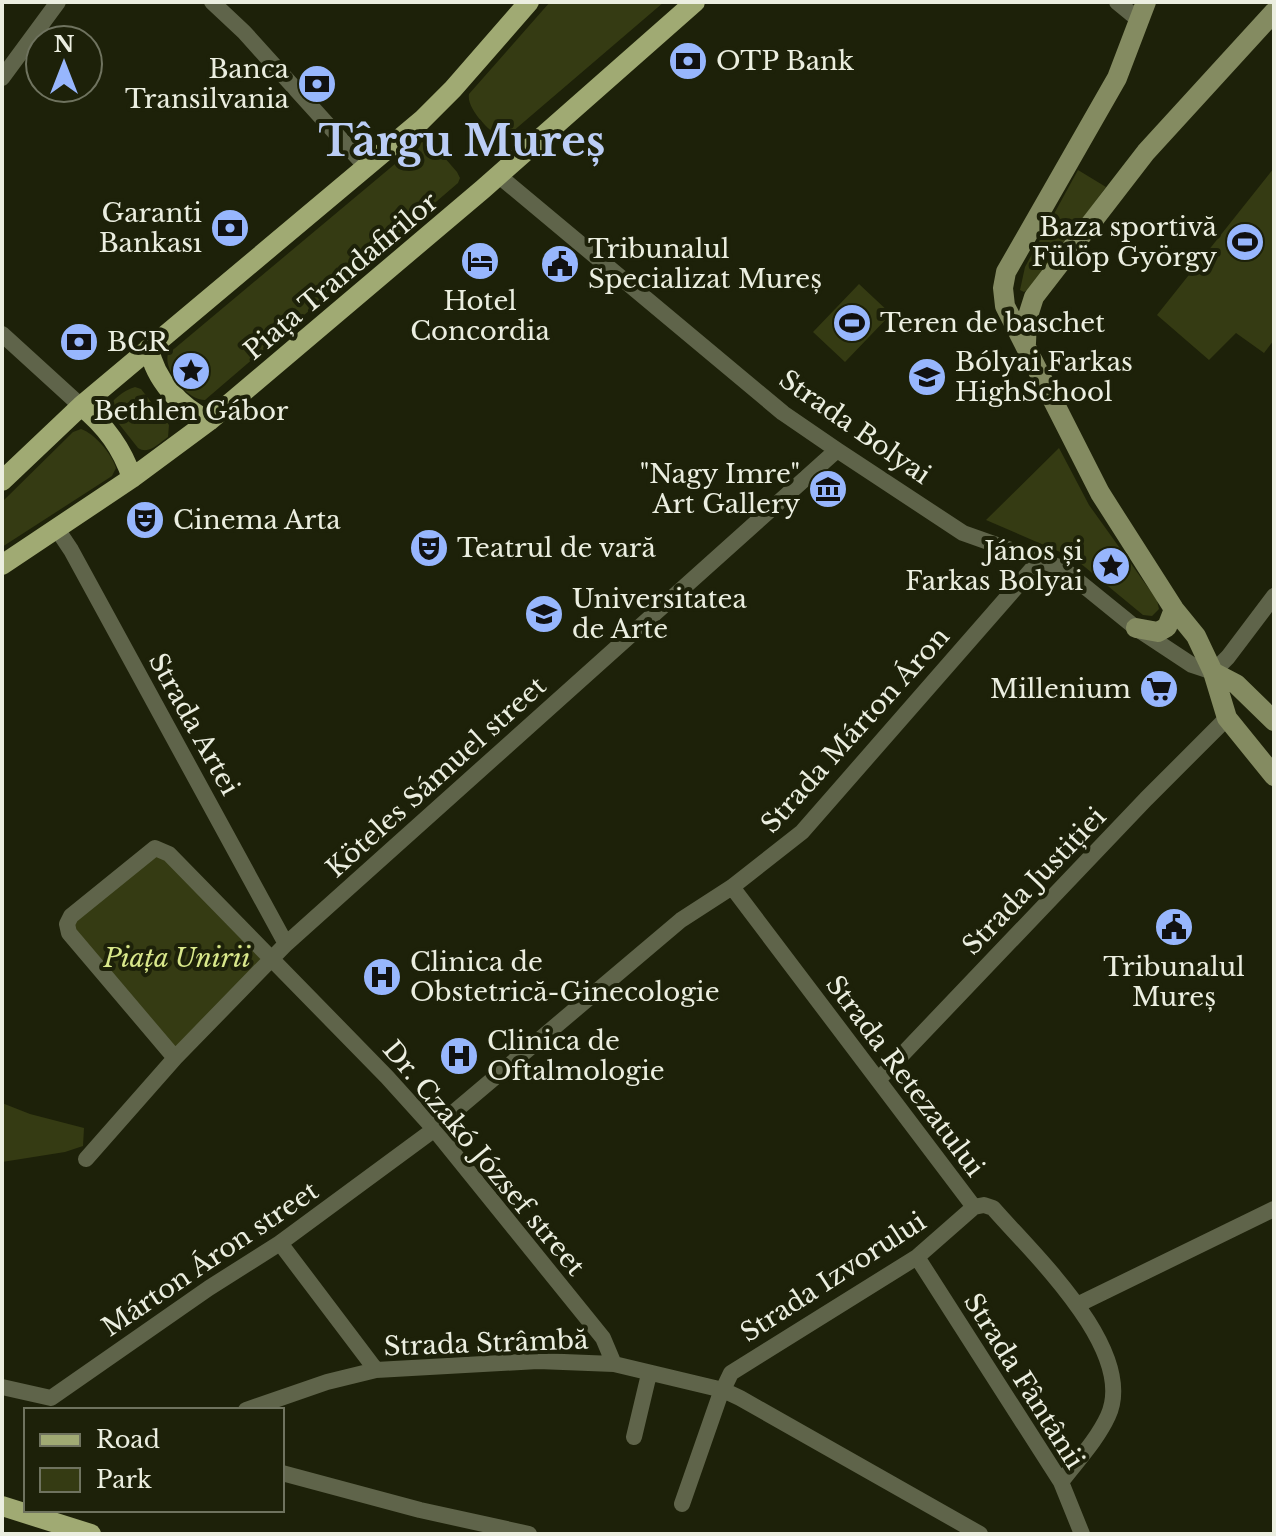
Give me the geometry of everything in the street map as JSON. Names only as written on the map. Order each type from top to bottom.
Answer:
[{"type":"main road","points":[[2,481],[81,406],[367,168],[453,89],[529,2]]},
{"type":"main road","name":"Piața Trandafirilor","points":[[2,565],[132,478],[209,421],[695,2]]},
{"type":"main road","points":[[149,348],[152,367],[162,381],[196,415],[209,421]]},
{"type":"main road","points":[[81,406],[118,445],[132,478]]},
{"type":"main road","points":[[7,1509],[91,1534]]},
{"type":"street","points":[[2,78],[58,2]]},
{"type":"street","points":[[212,2],[244,32],[367,168]]},
{"type":"street","points":[[1117,2],[1143,11],[1111,90],[1006,272],[1003,288],[1005,306],[1100,493],[1174,609],[1196,636],[1213,672],[1227,718],[1274,776]]},
{"type":"street","points":[[1026,347],[1027,319],[1034,297],[1146,152],[1274,12]]},
{"type":"street","name":"Strada Bolyai","points":[[498,175],[783,413],[963,533],[1062,568],[1136,628],[1192,665],[1236,684],[1269,716]]},
{"type":"street","points":[[2,334],[81,406]]},
{"type":"street","name":"Köteles Sámuel street","points":[[86,1159],[175,1058],[271,958],[837,450]]},
{"type":"street","name":"Strada Artei","points":[[57,529],[286,944]]},
{"type":"street","name":"Strada Márton Áron","points":[[434,1129],[681,920],[732,887],[802,832],[1039,561]]},
{"type":"street","points":[[1213,672],[1274,596]]},
{"type":"street","points":[[1136,628],[1158,632],[1167,627],[1174,609]]},
{"type":"street","points":[[1227,718],[1269,716]]},
{"type":"street","name":"Strada Justiției","points":[[878,1080],[1227,718]]},
{"type":"street","points":[[175,1058],[69,933],[67,924],[71,916],[151,850],[160,848],[271,958]]},
{"type":"street","name":"Strada Retezatului","points":[[732,887],[974,1207],[984,1205],[993,1208],[1077,1305],[1110,1366],[1114,1391],[1109,1415],[1061,1482]]},
{"type":"street","name":"Dr. Czakó József street","points":[[271,958],[434,1129],[603,1338],[614,1364]]},
{"type":"street","name":"Márton Áron street","points":[[2,1387],[51,1398],[280,1243],[434,1129]]},
{"type":"street","name":"Strada Izvorului","points":[[723,1390],[731,1373],[917,1257],[974,1207]]},
{"type":"street","points":[[1077,1305],[1274,1209]]},
{"type":"street","points":[[280,1243],[376,1370]]},
{"type":"street","name":"Strada Fântânii","points":[[917,1257],[1061,1482],[1082,1534]]},
{"type":"street","name":"Strada Strâmbă","points":[[252,1408],[327,1382],[376,1370],[538,1361],[614,1364],[723,1390],[980,1534]]},
{"type":"street","points":[[634,1437],[649,1374]]},
{"type":"street","points":[[682,1504],[723,1390]]},
{"type":"street","points":[[284,1474],[420,1510],[529,1534]]},
{"type":"green space","points":[[550,2],[664,2],[504,139],[480,120],[471,107],[469,94]]},
{"type":"green space","points":[[426,141],[431,142],[457,172],[460,178],[458,183],[205,400],[184,390],[169,368],[168,354]]},
{"type":"green space","name":"Baza sportivă Fülöp György","points":[[1274,168],[1274,340],[1264,353],[1236,333],[1209,360],[1157,315]]},
{"type":"green space","points":[[1078,170],[1106,187],[1032,287],[1024,292],[1020,290],[1025,267]]},
{"type":"green space","name":"Teren de baschet","points":[[859,284],[891,314],[845,362],[813,332]]},
{"type":"green space","points":[[135,387],[141,389],[169,425],[168,437],[146,450],[138,448],[108,410],[118,396]]},
{"type":"green space","points":[[81,429],[97,439],[111,457],[116,468],[112,476],[2,547],[2,502],[73,432]]},
{"type":"green space","points":[[1059,448],[1089,505],[1157,600],[1159,609],[1152,616],[1143,615],[1074,558],[986,520]]},
{"type":"green space","name":"Piața Unirii","points":[[155,848],[271,958],[175,1058],[67,923]]},
{"type":"green space","points":[[2,1103],[84,1128],[83,1146],[2,1162]]},
{"type":"place","name":"OTP Bank","points":[[688,61]]},
{"type":"place","name":"Banca Transilvania","points":[[317,84]]},
{"type":"place","name":"Garanti Bankası","points":[[230,228]]},
{"type":"place","name":"Baza sportivă Fülöp György","points":[[1245,242]]},
{"type":"place","name":"Hotel Concordia","points":[[480,261]]},
{"type":"place","name":"Tribunalul Specializat Mureș","points":[[560,264]]},
{"type":"place","name":"Teren de baschet","points":[[852,323]]},
{"type":"place","name":"BCR","points":[[79,342]]},
{"type":"place","name":"Bethlen Gábor","points":[[191,371]]},
{"type":"place","name":"Bólyai Farkas HighSchool","points":[[927,377]]},
{"type":"place","name":"\"Nagy Imre\" Art Gallery","points":[[828,489]]},
{"type":"place","name":"Cinema Arta","points":[[145,520]]},
{"type":"place","name":"Teatrul de vară","points":[[429,548]]},
{"type":"place","name":"János și Farkas Bolyai","points":[[1111,566]]},
{"type":"place","name":"Universitatea de Arte","points":[[544,614]]},
{"type":"place","name":"Millenium","points":[[1159,689]]},
{"type":"place","name":"Tribunalul Mureș","points":[[1174,927]]},
{"type":"place","name":"Clinica de Obstetrică-Ginecologie","points":[[382,977]]},
{"type":"place","name":"Clinica de Oftalmologie","points":[[459,1056]]},
{"type":"district","name":"Târgu Mureș","points":[[462,141]]}]
